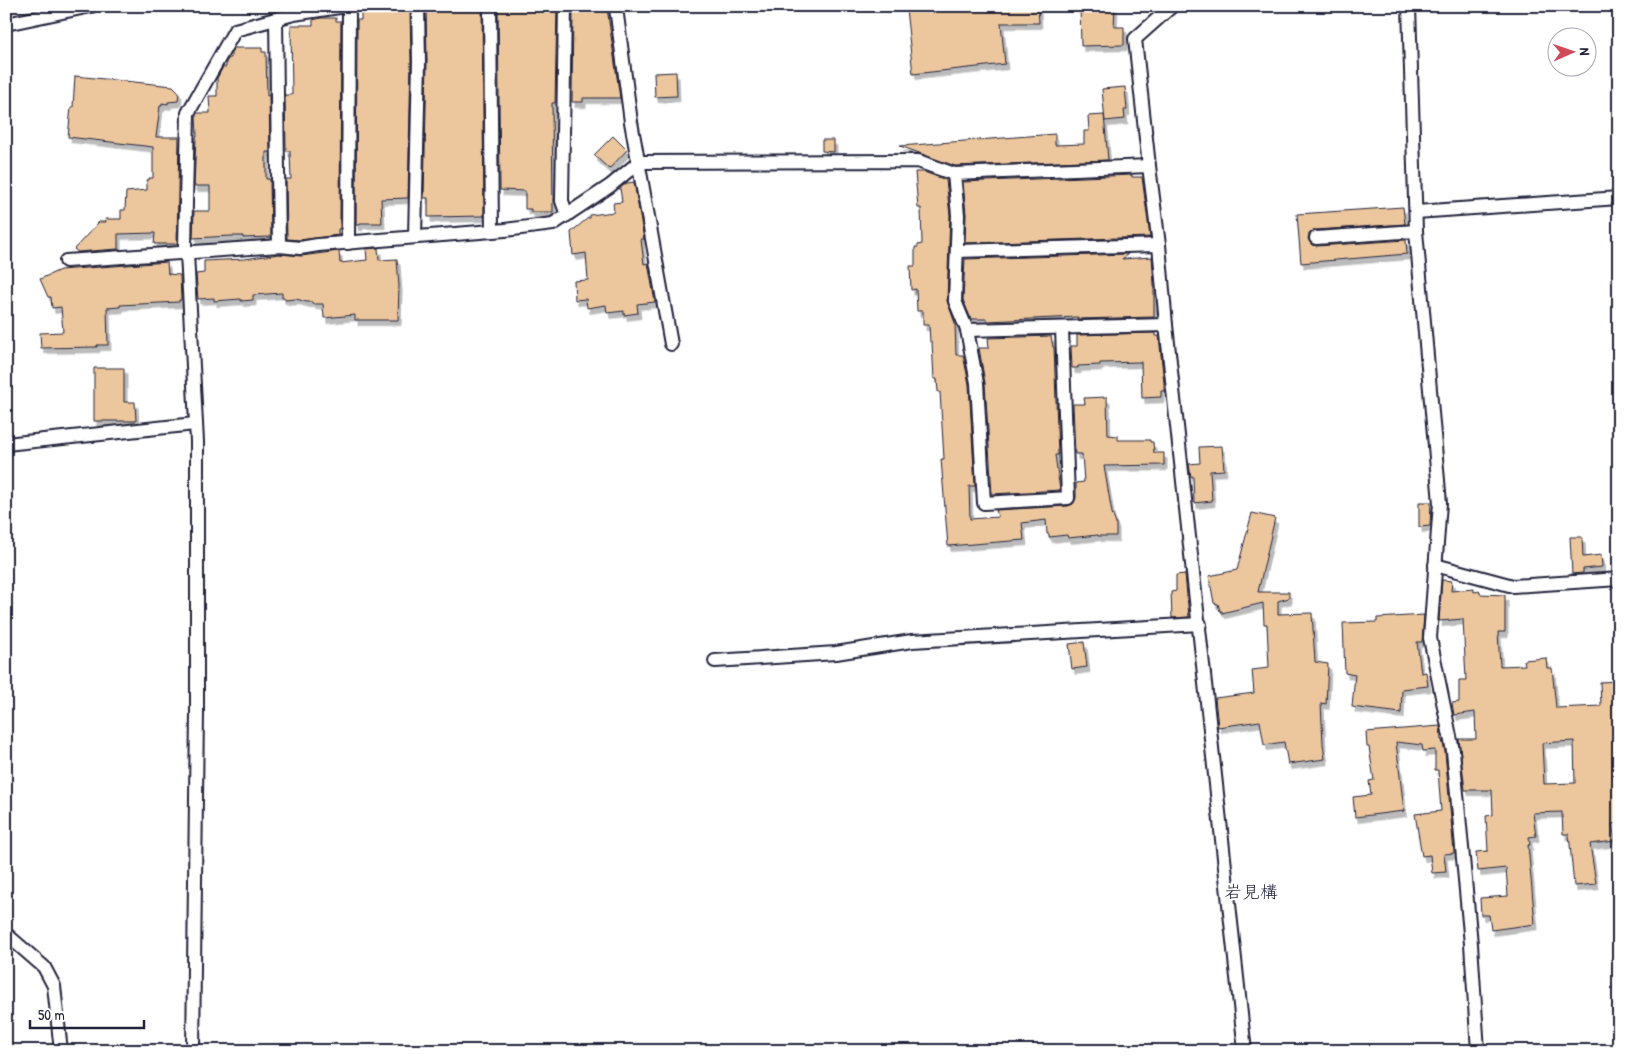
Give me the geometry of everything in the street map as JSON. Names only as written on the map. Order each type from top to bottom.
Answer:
[{"type":"street","points":[[6,24],[91,6]]},
{"type":"street","points":[[193,1051],[197,713],[195,424],[188,253],[185,247],[188,113],[235,30],[294,14],[347,6],[348,243]]},
{"type":"street","points":[[415,237],[419,61],[418,6]]},
{"type":"street","points":[[490,6],[492,231]]},
{"type":"street","points":[[565,6],[562,201],[567,215]]},
{"type":"street","points":[[614,6],[617,15],[631,122],[671,344]]},
{"type":"street","points":[[1172,6],[1135,39],[1159,245],[1166,325],[1245,1051]]},
{"type":"street","points":[[1409,6],[1416,231],[1440,503],[1430,638],[1453,751],[1472,944],[1478,1051]]},
{"type":"street","points":[[276,19],[279,246]]},
{"type":"street","points":[[66,261],[279,246],[300,248],[553,224],[610,186],[639,162],[918,161],[954,174],[1149,166]]},
{"type":"street","points":[[954,174],[958,215],[956,301],[967,330],[977,383],[984,503],[1068,498],[1062,329]]},
{"type":"street","points":[[1416,212],[1619,198]]},
{"type":"street","points":[[1316,238],[1416,231]]},
{"type":"street","points":[[957,251],[1159,245]]},
{"type":"street","points":[[967,330],[1166,325]]},
{"type":"street","points":[[6,444],[195,424]]},
{"type":"street","points":[[1435,565],[1513,586],[1619,579]]},
{"type":"street","points":[[715,661],[836,653],[912,641],[1200,624]]},
{"type":"street","points":[[6,934],[44,967],[54,986],[61,1051]]},
{"type":"building","points":[[428,6],[482,6],[484,216],[428,217],[428,198],[424,198],[427,61],[426,9]]},
{"type":"building","points":[[498,6],[557,7],[555,103],[552,103],[553,212],[531,212],[531,209],[525,209],[525,191],[500,190]]},
{"type":"building","points":[[927,6],[1038,6],[1039,23],[1001,23],[1005,64],[913,74],[906,9]]},
{"type":"building","points":[[1080,6],[1115,6],[1114,27],[1124,27],[1124,45],[1081,46]]},
{"type":"building","points":[[388,7],[405,7],[405,9],[410,9],[411,61],[408,198],[381,199],[382,223],[360,223],[360,225],[356,225],[357,20],[361,20],[361,11],[388,11]]},
{"type":"building","points":[[573,7],[607,8],[620,98],[583,98],[583,102],[572,102]]},
{"type":"building","points":[[336,18],[336,21],[341,21],[340,229],[338,229],[338,235],[300,240],[287,239],[286,179],[291,179],[290,151],[286,151],[285,95],[292,95],[291,25],[313,25],[313,20]]},
{"type":"building","points":[[234,48],[262,48],[262,52],[266,52],[270,152],[266,152],[266,179],[270,179],[271,237],[243,238],[243,236],[231,236],[193,238],[194,211],[210,211],[210,186],[194,186],[197,137],[196,115],[197,113],[210,113],[209,96],[217,96],[217,78],[223,67],[226,67],[226,62],[231,58]]},
{"type":"building","points":[[676,72],[677,96],[655,97],[654,73]]},
{"type":"building","points":[[75,76],[173,86],[179,92],[178,101],[168,102],[168,104],[162,103],[162,106],[160,106],[156,137],[179,137],[177,244],[154,244],[155,233],[118,234],[118,249],[78,252],[74,249],[99,222],[106,222],[105,219],[121,219],[121,210],[125,210],[126,192],[147,190],[147,180],[153,178],[153,147],[68,137],[71,107],[73,107]]},
{"type":"building","points":[[1125,87],[1127,110],[1124,110],[1125,119],[1105,121],[1102,89]]},
{"type":"building","points":[[1104,115],[1108,160],[955,166],[900,146],[1055,134],[1055,145],[1084,144],[1084,131],[1089,131],[1088,116]]},
{"type":"building","points":[[613,136],[627,150],[609,169],[594,155]]},
{"type":"building","points":[[822,140],[834,140],[834,152],[822,151]]},
{"type":"building","points":[[915,172],[924,172],[946,180],[950,215],[947,301],[955,323],[956,355],[963,355],[969,384],[975,486],[969,486],[970,519],[998,517],[996,510],[1068,506],[1073,504],[1076,498],[1076,483],[1084,482],[1082,454],[1075,454],[1073,404],[1085,404],[1084,398],[1107,397],[1108,435],[1118,436],[1118,440],[1150,440],[1150,442],[1153,442],[1154,453],[1164,453],[1164,465],[1104,466],[1112,513],[1116,524],[1116,536],[1098,535],[1068,538],[1067,535],[1049,537],[1046,520],[1022,523],[1024,540],[948,546],[941,459],[944,459],[940,392],[938,392],[937,379],[934,379],[929,325],[923,325],[923,311],[917,311],[916,289],[911,290],[910,266],[915,266],[915,247],[922,244],[921,208],[918,208]]},
{"type":"building","points":[[1132,175],[1132,177],[1142,177],[1150,237],[965,243],[966,214],[963,182]]},
{"type":"building","points":[[634,182],[644,239],[641,239],[644,264],[648,263],[655,302],[637,304],[638,313],[624,315],[624,311],[607,313],[606,305],[587,308],[586,299],[575,300],[574,281],[588,280],[586,253],[573,255],[571,232],[590,218],[590,215],[614,212],[613,203],[622,202],[620,188],[627,183]]},
{"type":"building","points":[[1403,207],[1405,224],[1315,230],[1309,234],[1308,239],[1312,245],[1317,246],[1406,240],[1407,254],[1301,263],[1297,214]]},
{"type":"building","points":[[378,248],[379,260],[397,259],[399,286],[398,320],[355,320],[355,315],[324,318],[323,304],[313,304],[312,302],[296,299],[285,300],[285,298],[282,298],[282,293],[253,295],[253,300],[241,301],[241,299],[214,301],[214,298],[198,299],[196,274],[204,273],[204,261],[244,259],[279,254],[301,256],[339,251],[340,263],[367,260],[366,249]]},
{"type":"building","points":[[1128,254],[1122,259],[1152,257],[1154,317],[1078,319],[1078,317],[987,321],[987,319],[971,319],[963,300],[965,259]]},
{"type":"building","points":[[167,262],[168,274],[180,275],[181,300],[179,302],[120,305],[120,307],[107,308],[108,345],[97,345],[97,347],[41,348],[40,333],[63,332],[61,307],[52,308],[51,297],[48,297],[40,279],[60,270]]},
{"type":"building","points":[[1155,333],[1155,336],[1159,336],[1164,383],[1164,391],[1161,391],[1161,397],[1142,398],[1141,362],[1100,363],[1100,365],[1072,368],[1071,346],[1077,346],[1077,335]]},
{"type":"building","points":[[1051,336],[1054,347],[1058,455],[1055,455],[1060,490],[992,494],[985,383],[979,348],[989,348],[988,338]]},
{"type":"building","points":[[94,368],[124,368],[124,402],[135,402],[136,421],[94,421]]},
{"type":"building","points":[[1222,446],[1224,470],[1210,471],[1212,501],[1194,503],[1193,476],[1191,477],[1189,464],[1200,463],[1199,447]]},
{"type":"building","points":[[1419,502],[1431,502],[1430,526],[1419,527]]},
{"type":"building","points":[[1252,513],[1275,518],[1258,592],[1289,592],[1289,598],[1278,601],[1278,614],[1312,613],[1315,662],[1328,664],[1326,704],[1321,703],[1325,759],[1288,764],[1284,742],[1264,745],[1260,721],[1218,727],[1215,698],[1254,693],[1252,670],[1269,668],[1267,624],[1264,624],[1263,603],[1222,613],[1218,604],[1214,603],[1209,576],[1237,570]]},
{"type":"building","points":[[1570,537],[1582,537],[1583,557],[1601,555],[1602,567],[1583,569],[1583,573],[1572,574]]},
{"type":"building","points":[[1185,574],[1189,617],[1172,618],[1171,592],[1176,591],[1176,575]]},
{"type":"building","points":[[1442,580],[1452,581],[1451,591],[1474,589],[1474,592],[1480,591],[1480,594],[1505,595],[1505,632],[1498,632],[1500,666],[1525,665],[1524,660],[1546,658],[1547,668],[1552,668],[1556,708],[1601,706],[1600,682],[1619,682],[1619,823],[1612,824],[1615,841],[1590,844],[1596,884],[1574,886],[1569,834],[1563,834],[1562,812],[1533,813],[1536,836],[1529,837],[1530,845],[1528,845],[1535,924],[1491,930],[1489,915],[1481,915],[1480,898],[1508,896],[1506,868],[1478,871],[1476,852],[1488,851],[1486,816],[1493,815],[1492,790],[1465,790],[1459,739],[1476,739],[1475,712],[1454,715],[1452,703],[1459,702],[1459,680],[1466,680],[1463,619],[1439,621]],"holes":[[[1574,741],[1575,783],[1544,784],[1542,743]]]},
{"type":"building","points":[[1424,615],[1422,642],[1417,642],[1421,673],[1426,672],[1428,686],[1402,689],[1401,713],[1352,707],[1355,675],[1345,673],[1343,623],[1377,622],[1377,618]]},
{"type":"building","points":[[1084,642],[1087,667],[1072,669],[1069,644]]},
{"type":"building","points":[[1440,726],[1441,740],[1445,752],[1454,853],[1444,854],[1446,872],[1432,873],[1430,855],[1422,856],[1415,814],[1441,811],[1438,770],[1435,770],[1435,750],[1423,751],[1422,745],[1396,742],[1404,811],[1355,817],[1353,797],[1371,795],[1369,781],[1374,780],[1366,732]]},
{"type":"waterway","points":[[6,1041],[9,1051]]},
{"type":"district","name":"岩見構","points":[[1251,891]]}]
